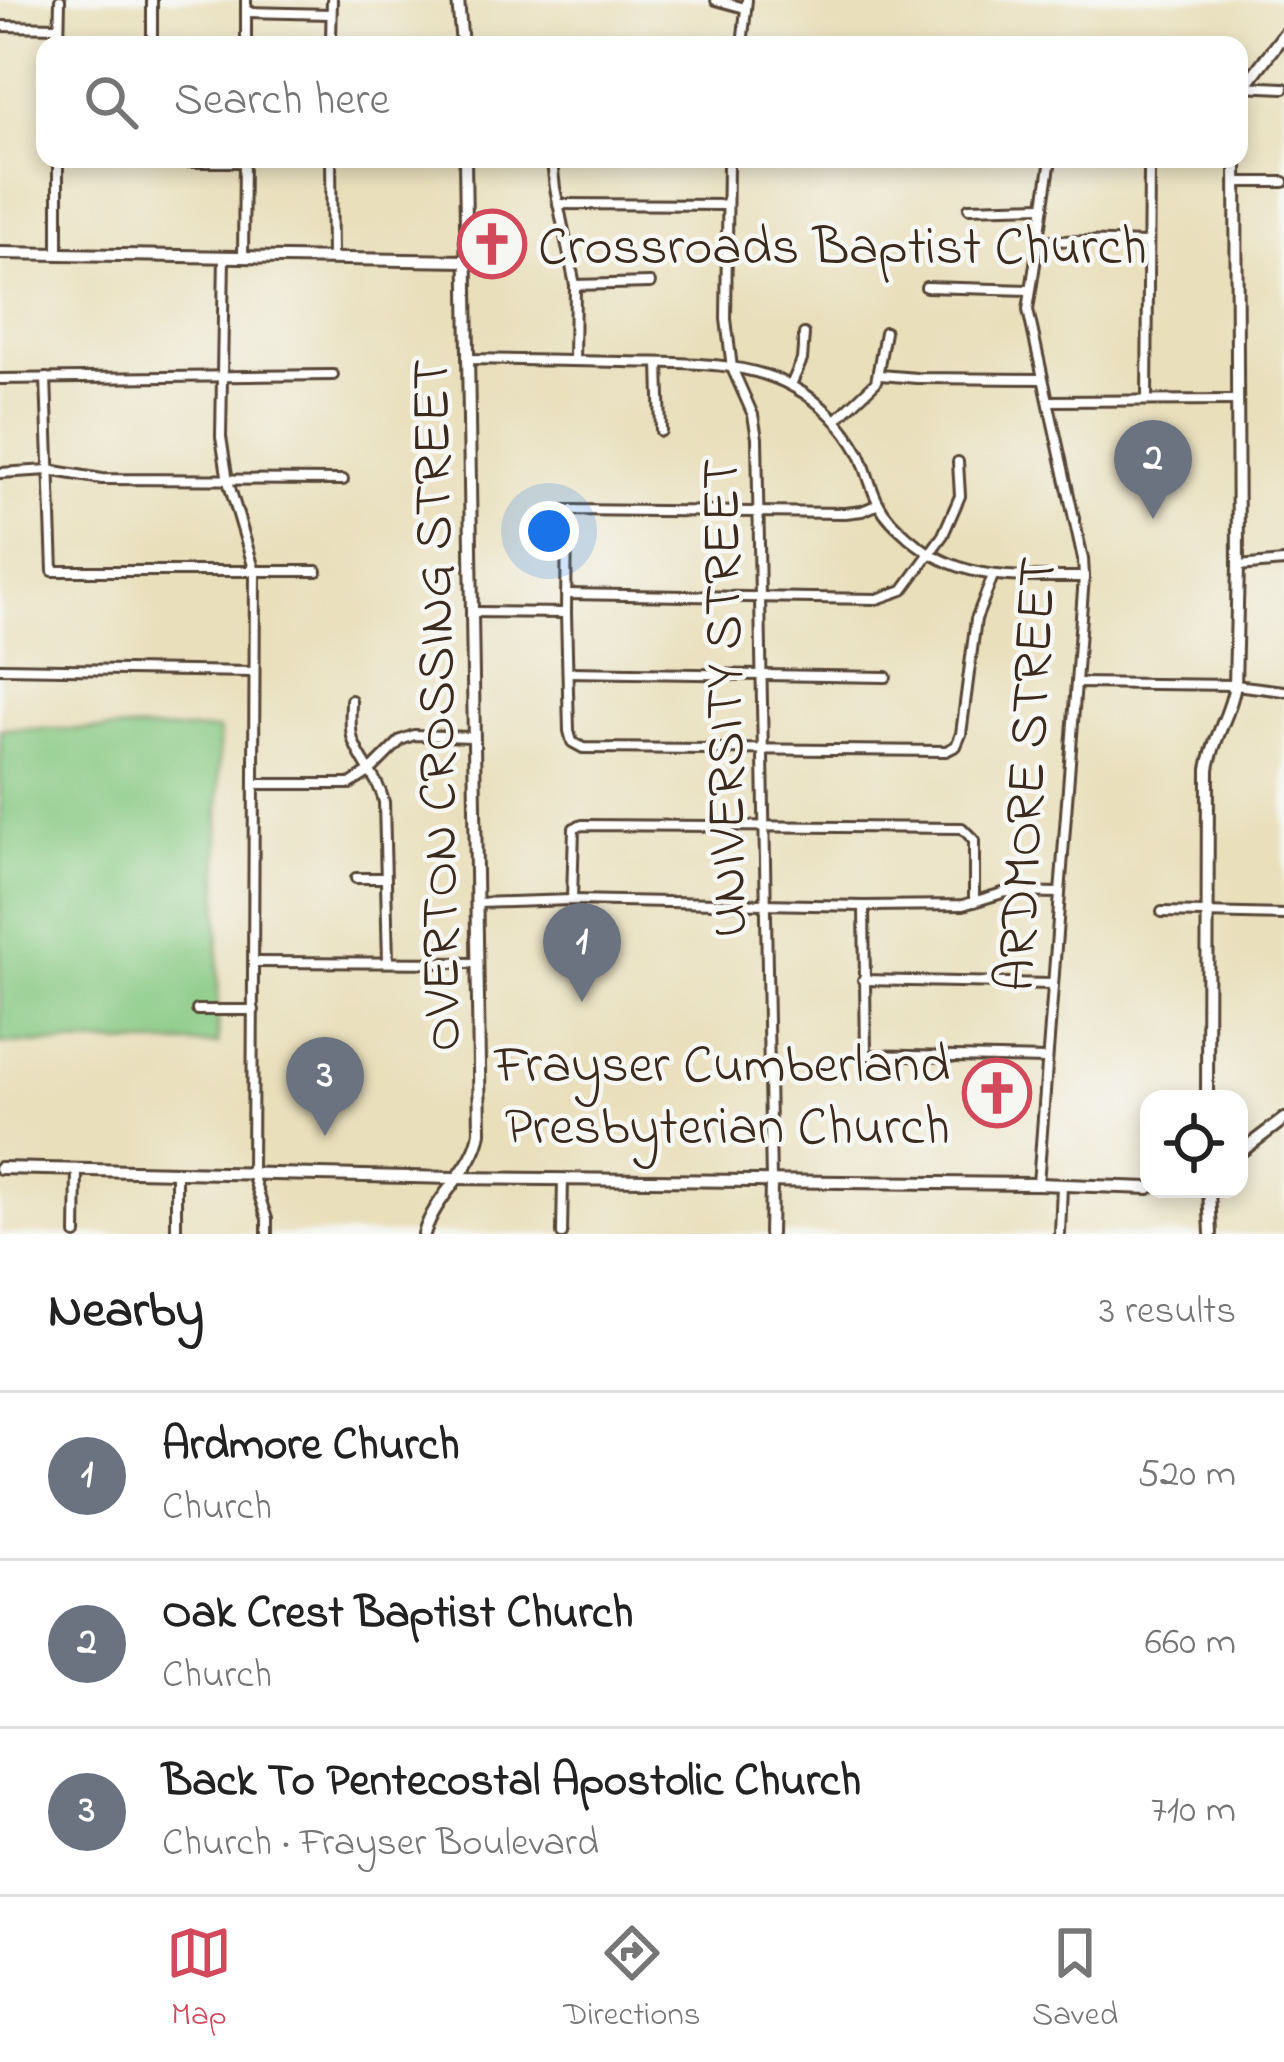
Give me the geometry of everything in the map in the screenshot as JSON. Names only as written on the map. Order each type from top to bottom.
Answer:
[{"type":"street","points":[[59,36],[60,0]]},
{"type":"street","points":[[152,0],[152,36]]},
{"type":"street","points":[[246,0],[246,36]]},
{"type":"street","points":[[331,36],[332,0]]},
{"type":"street","points":[[458,0],[461,36]]},
{"type":"street","points":[[716,0],[746,4],[743,36]]},
{"type":"street","points":[[246,12],[331,14]]},
{"type":"street","points":[[0,26],[59,27]]},
{"type":"street","points":[[1248,78],[1284,34]]},
{"type":"street","points":[[1248,86],[1284,88]]},
{"type":"street","points":[[58,168],[58,253]]},
{"type":"street","points":[[243,258],[244,168]]},
{"type":"street","points":[[331,168],[332,258]]},
{"type":"street","name":"OVERTON CROSSING STREET","points":[[424,1234],[432,1211],[470,1160],[479,1139],[465,168]]},
{"type":"street","points":[[553,168],[575,285],[574,361]]},
{"type":"street","name":"UNIVERSITY STREET","points":[[728,168],[726,319],[732,368],[753,415],[757,438],[770,1234]]},
{"type":"street","name":"ARDMORE STREET","points":[[1037,1184],[1084,577],[1028,310],[1050,168]]},
{"type":"street","points":[[1208,1090],[1208,769],[1211,747],[1232,703],[1235,685],[1236,168]]},
{"type":"street","points":[[1147,399],[1149,170]]},
{"type":"street","points":[[1236,182],[1284,182]]},
{"type":"street","points":[[558,204],[727,205]]},
{"type":"street","points":[[969,208],[1044,206]]},
{"type":"street","points":[[1038,240],[1148,243]]},
{"type":"street","points":[[0,253],[466,261]]},
{"type":"street","points":[[224,256],[221,437],[228,481],[255,572],[252,1174],[267,1219],[267,1234]]},
{"type":"street","points":[[575,285],[650,283]]},
{"type":"street","points":[[926,287],[1029,290]]},
{"type":"street","points":[[836,420],[865,396],[880,375],[885,332]]},
{"type":"street","points":[[791,385],[802,360],[804,334]]},
{"type":"street","points":[[467,359],[658,363],[766,375],[791,385],[836,420],[859,453],[879,504],[893,524],[928,554],[949,565],[993,576],[1084,577]]},
{"type":"street","points":[[658,363],[661,431]]},
{"type":"street","points":[[0,379],[333,375]]},
{"type":"street","points":[[880,375],[1042,379]]},
{"type":"street","points":[[46,378],[53,571],[317,572]]},
{"type":"street","points":[[1049,401],[1236,400]]},
{"type":"street","points":[[566,594],[877,599],[903,590],[943,535],[960,496],[958,462]]},
{"type":"street","points":[[0,473],[49,470],[101,479],[343,480]]},
{"type":"street","points":[[879,504],[845,513],[567,510],[572,742],[583,748],[946,751],[956,746],[962,734],[976,619],[993,576]]},
{"type":"street","points":[[1238,566],[1284,562]]},
{"type":"street","points":[[472,612],[566,613]]},
{"type":"street","points":[[0,668],[254,672]]},
{"type":"street","points":[[568,672],[886,676]]},
{"type":"street","points":[[1077,683],[1235,685],[1284,691]]},
{"type":"street","points":[[351,700],[351,736],[380,785],[384,802],[388,962]]},
{"type":"street","points":[[255,784],[350,784],[401,740],[414,735],[472,737]]},
{"type":"street","points":[[572,900],[574,828],[581,825],[962,828],[974,840],[974,902]]},
{"type":"street","points":[[356,878],[384,878]]},
{"type":"street","points":[[477,903],[963,905],[1006,892],[1060,893]]},
{"type":"street","points":[[865,906],[866,1055],[1047,1059]]},
{"type":"street","points":[[1162,912],[1284,915]]},
{"type":"street","points":[[254,962],[477,963]]},
{"type":"street","points":[[863,980],[1052,984]]},
{"type":"street","points":[[197,1010],[254,1010]]},
{"type":"street","points":[[1248,1146],[1284,1119]]},
{"type":"street","points":[[0,1168],[1140,1188]]},
{"type":"street","points":[[76,1234],[77,1170]]},
{"type":"street","points":[[176,1172],[176,1234]]},
{"type":"street","points":[[562,1234],[563,1179]]},
{"type":"street","points":[[1060,1234],[1062,1185]]},
{"type":"street","points":[[1209,1198],[1211,1234]]},
{"type":"green space","points":[[0,729],[219,730],[218,1044],[0,1043]]},
{"type":"place","name":"Crossroads Baptist Church","points":[[492,244]]},
{"type":"place","name":"Oak Crest Baptist Church","points":[[1153,519]]},
{"type":"place","name":"Ardmore Church","points":[[582,1002]]},
{"type":"place","name":"Frayser Cumberland Presbyterian Church","points":[[997,1093]]},
{"type":"place","name":"Back To Pentecostal Apostolic Church","points":[[325,1136]]}]
